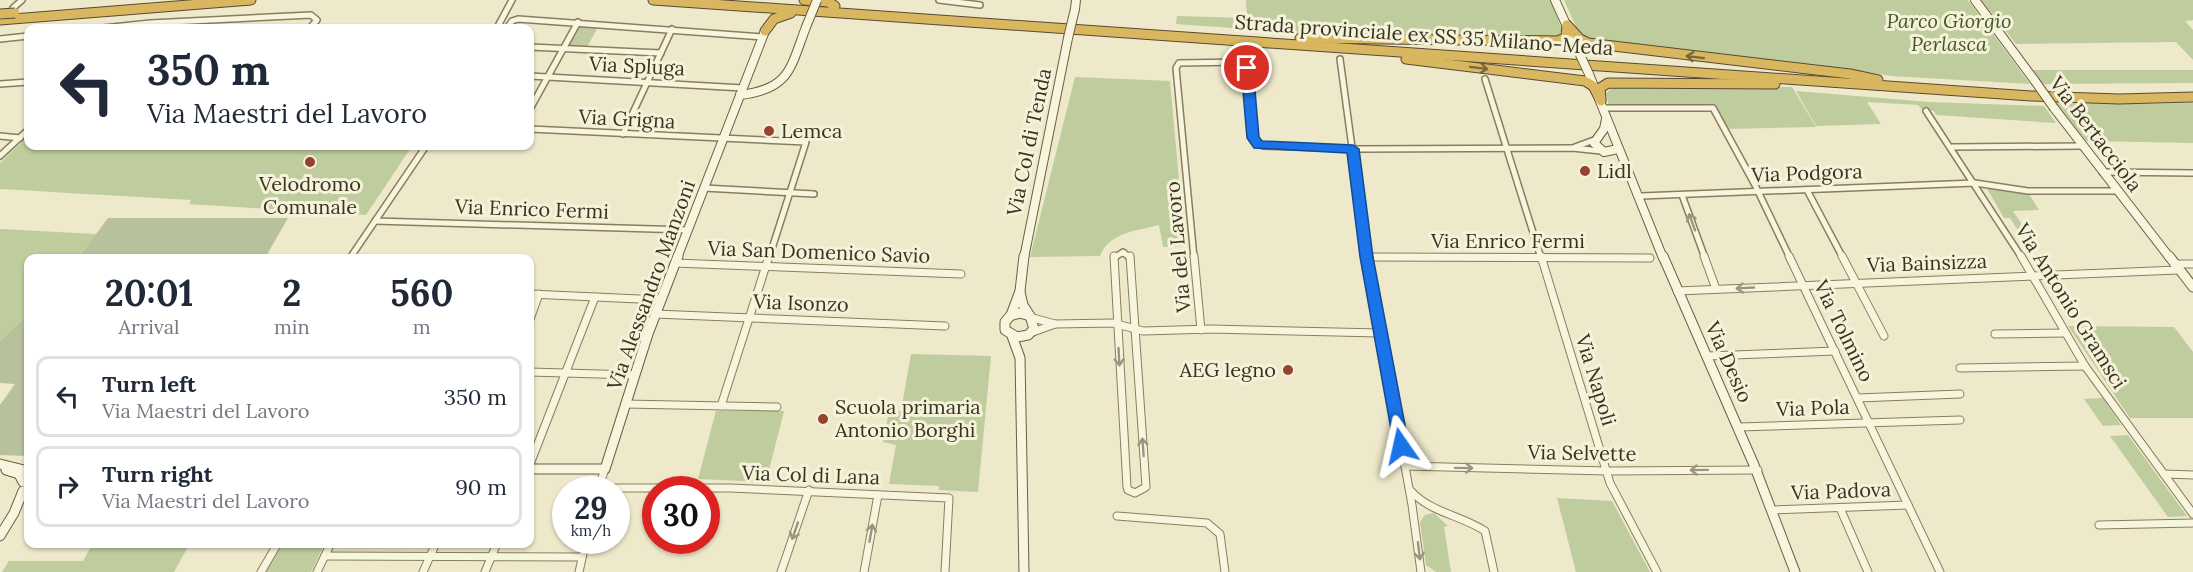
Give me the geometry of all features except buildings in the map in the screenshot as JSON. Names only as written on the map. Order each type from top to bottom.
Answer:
[{"type":"highway","points":[[2,20],[14,10],[179,0]]},
{"type":"highway","points":[[2,20],[251,0]]},
{"type":"highway","name":"Strada provinciale ex SS 35 Milano-Meda","points":[[653,0],[838,9],[1296,38],[1878,80],[2116,93],[2193,90]]},
{"type":"highway","name":"Strada provinciale ex SS 35 Milano-Meda","points":[[748,0],[1317,46],[2031,96],[2119,99],[2193,97]]},
{"type":"highway","points":[[765,32],[774,19],[784,14],[828,15],[838,9],[828,2],[804,0]]},
{"type":"highway","points":[[723,4],[732,8],[760,11],[765,16],[765,32]]},
{"type":"highway","points":[[1296,38],[1558,41],[1566,37],[1567,25]]},
{"type":"highway","points":[[1567,25],[1580,39],[1588,43],[1850,74],[1878,80]]},
{"type":"highway","points":[[1317,46],[1585,81],[1593,86],[1602,104]]},
{"type":"highway","points":[[1602,104],[1600,88],[1608,83],[1791,84],[1829,82]]},
{"type":"main road","points":[[1567,25],[1575,44]]},
{"type":"main road","points":[[776,87],[786,79],[806,27]]},
{"type":"main road","points":[[1614,140],[1618,145],[1617,149]]},
{"type":"street","points":[[14,10],[22,0]]},
{"type":"street","points":[[806,27],[817,0]]},
{"type":"street","points":[[939,0],[980,5]]},
{"type":"street","name":"Via Col di Tenda","points":[[1024,572],[1020,358],[1012,336],[1004,326],[1020,291],[1026,243],[1076,0]]},
{"type":"street","points":[[1555,0],[1567,25]]},
{"type":"street","name":"Via Bertacciola","points":[[1975,0],[2082,146],[2193,287]]},
{"type":"street","points":[[499,24],[511,1]]},
{"type":"street","points":[[141,24],[312,15],[318,20],[314,24]]},
{"type":"street","points":[[510,24],[514,20],[578,22],[672,29],[765,32]]},
{"type":"street","points":[[534,101],[578,22]]},
{"type":"street","points":[[623,134],[672,29]]},
{"type":"street","name":"Via Alessandro Manzoni","points":[[603,476],[655,315],[765,32]]},
{"type":"street","points":[[0,39],[24,36]]},
{"type":"street","points":[[1572,148],[1596,139],[1614,140],[1602,104],[1575,44]]},
{"type":"street","points":[[534,47],[661,53]]},
{"type":"street","points":[[1340,59],[1367,257],[1414,517],[1421,572]]},
{"type":"street","name":"Via del Lavoro","points":[[1353,149],[1258,145],[1253,138],[1247,68],[1241,62],[1182,62],[1176,68],[1201,330],[1380,333]]},
{"type":"street","name":"Via Spluga","points":[[534,76],[648,82],[741,91]]},
{"type":"street","name":"Via Napoli","points":[[1485,79],[1607,471],[1623,509],[1657,572]]},
{"type":"street","points":[[0,84],[24,82]]},
{"type":"street","points":[[741,91],[761,92],[776,87]]},
{"type":"street","name":"Via Tolmino","points":[[1602,104],[1713,108],[1758,191],[1940,572]]},
{"type":"street","name":"Via Antonio Gramsci","points":[[1926,111],[1975,183],[2085,366],[2193,514]]},
{"type":"street","points":[[1596,139],[1606,118]]},
{"type":"street","name":"Via Grigna","points":[[534,129],[806,142],[790,192]]},
{"type":"street","points":[[0,156],[24,134]]},
{"type":"street","points":[[0,136],[20,138]]},
{"type":"street","name":"Via Desio","points":[[1596,139],[1595,146],[1628,168]]},
{"type":"street","points":[[1952,147],[2082,146]]},
{"type":"street","points":[[1353,149],[1572,148],[1604,152],[1617,149]]},
{"type":"street","name":"Via Desio","points":[[1617,149],[1641,196],[1677,291],[1758,470],[1795,572]]},
{"type":"street","points":[[353,254],[423,150]]},
{"type":"street","points":[[2102,172],[2193,173]]},
{"type":"street","name":"Via Podgora","points":[[1641,196],[1975,183],[2028,191],[2117,191]]},
{"type":"street","points":[[704,188],[814,194]]},
{"type":"street","points":[[1807,190],[1884,336]]},
{"type":"street","points":[[721,406],[790,192]]},
{"type":"street","points":[[1682,195],[1716,289]]},
{"type":"street","name":"Via Enrico Fermi","points":[[375,221],[688,230]]},
{"type":"street","points":[[1123,252],[1130,256],[1146,487],[1135,493],[1127,487],[1118,324],[1114,256],[1123,252]]},
{"type":"street","name":"Via Enrico Fermi","points":[[1367,257],[1650,258]]},
{"type":"street","name":"Via San Domenico Savio","points":[[675,263],[961,274]]},
{"type":"street","name":"Via Bainsizza","points":[[1677,291],[2031,276],[2193,264]]},
{"type":"street","points":[[1020,291],[1024,307],[1032,317]]},
{"type":"street","points":[[534,294],[661,300]]},
{"type":"street","points":[[534,308],[539,294]]},
{"type":"street","points":[[534,454],[595,297]]},
{"type":"street","points":[[1011,315],[1022,313],[1055,324],[1118,324],[1135,331],[1201,330]]},
{"type":"street","name":"Via Isonzo","points":[[655,315],[945,326]]},
{"type":"street","name":"Via Col di Tenda","points":[[1020,358],[1035,325],[1032,317]]},
{"type":"street","points":[[1012,336],[1023,337],[1055,324]]},
{"type":"street","points":[[1995,334],[2064,333]]},
{"type":"street","points":[[1707,356],[1835,351]]},
{"type":"street","points":[[1960,368],[2085,366]]},
{"type":"street","points":[[534,372],[634,375]]},
{"type":"street","points":[[1858,398],[1960,394]]},
{"type":"street","points":[[625,404],[777,407]]},
{"type":"street","name":"Via Pola","points":[[1739,427],[1960,420]]},
{"type":"street","points":[[0,464],[24,470]]},
{"type":"street","name":"Via Selvette","points":[[1405,466],[1607,471],[1758,470]]},
{"type":"street","points":[[0,469],[15,472],[24,485]]},
{"type":"street","points":[[534,469],[605,469]]},
{"type":"street","points":[[2164,474],[2193,474]]},
{"type":"street","name":"Via Col di Lana","points":[[630,487],[809,490],[950,498],[945,572]]},
{"type":"street","points":[[1409,489],[1426,506],[1453,514],[1478,525],[1485,531],[1494,572]]},
{"type":"street","points":[[781,572],[809,490]]},
{"type":"street","points":[[0,536],[24,492]]},
{"type":"street","points":[[864,572],[878,495]]},
{"type":"street","name":"Via Padova","points":[[1774,510],[1908,505]]},
{"type":"street","points":[[1414,517],[1418,509],[1426,506]]},
{"type":"street","points":[[1840,508],[1868,572]]},
{"type":"street","points":[[1117,516],[1207,523],[1220,534],[1225,572]]},
{"type":"street","points":[[2099,525],[2193,523]]},
{"type":"street","points":[[261,572],[275,548]]},
{"type":"street","points":[[317,572],[329,548]]},
{"type":"street","points":[[423,572],[434,548]]},
{"type":"street","points":[[485,572],[494,548]]},
{"type":"street","points":[[579,572],[583,554]]},
{"type":"street","points":[[325,556],[582,557]]},
{"type":"green space","points":[[1246,0],[1551,0],[1562,30],[1555,37],[1334,35],[1176,24],[1177,16],[1247,18]]},
{"type":"green space","name":"Parco Giorgio Perlasca","points":[[1564,0],[1968,0],[2030,84],[1892,76],[1811,64],[1589,41],[1580,36]]},
{"type":"green space","points":[[1981,0],[2193,0],[2193,20],[2185,21],[2193,30],[2193,60],[2176,42],[2016,44]]},
{"type":"green space","points":[[580,26],[598,27],[587,47],[569,46]]},
{"type":"green space","points":[[2032,70],[2193,70],[2193,83],[2043,84]]},
{"type":"green space","points":[[1075,77],[1170,81],[1185,246],[1163,247],[1159,225],[1117,237],[1104,248],[1100,256],[1030,257]]},
{"type":"green space","points":[[1613,87],[1792,87],[1816,127],[1727,129],[1714,106],[1609,107],[1606,93]]},
{"type":"green space","points":[[1796,91],[1929,102],[2044,106],[2056,123],[1936,115],[1934,111],[1922,110],[1918,105],[1867,102],[1881,124],[1816,126]]},
{"type":"green space","points":[[2055,102],[2193,103],[2193,143],[2086,141]]},
{"type":"green space","points":[[24,140],[24,150],[409,150],[366,215],[189,204],[191,200],[0,189],[0,163]]},
{"type":"green space","points":[[1986,187],[2029,194],[2039,210],[2013,211],[2037,247],[2029,247],[2010,218],[2004,218]]},
{"type":"green space","points":[[108,218],[288,218],[267,254],[81,254]]},
{"type":"green space","points":[[0,229],[96,234],[81,254],[24,254],[24,319],[0,341]]},
{"type":"green space","points":[[24,319],[24,456],[0,455],[0,405],[15,384],[0,383],[0,341]]},
{"type":"green space","points":[[2068,326],[2174,327],[2193,352],[2193,418],[2130,418]]},
{"type":"green space","points":[[911,354],[991,356],[978,492],[939,490],[939,486],[889,484],[896,445],[883,442],[889,411],[901,411]]},
{"type":"green space","points":[[2103,398],[2121,425],[2103,426],[2084,399]]},
{"type":"green space","points":[[716,411],[784,411],[766,482],[720,480],[720,476],[699,476]]},
{"type":"green space","points":[[2128,435],[2187,516],[2168,517],[2110,436]]},
{"type":"green space","points":[[1557,498],[1612,501],[1650,572],[1576,572]]},
{"type":"green space","points":[[1434,513],[1448,526],[1444,527],[1451,572],[1436,572],[1426,565],[1420,522],[1425,515]]},
{"type":"green space","points":[[90,548],[187,548],[174,572],[2,572],[9,561],[83,561]]},
{"type":"green space","points":[[280,548],[323,548],[311,572],[265,572]]},
{"type":"place","name":"Lemca","points":[[769,131]]},
{"type":"place","name":"Velodromo Comunale","points":[[310,162]]},
{"type":"place","name":"Lidl","points":[[1585,171]]},
{"type":"place","name":"AEG legno","points":[[1288,370]]},
{"type":"place","name":"Scuola primaria Antonio Borghi","points":[[823,419]]},
{"type":"route","points":[[1247,68],[1253,138],[1258,145],[1353,149],[1367,257],[1401,446]]}]
